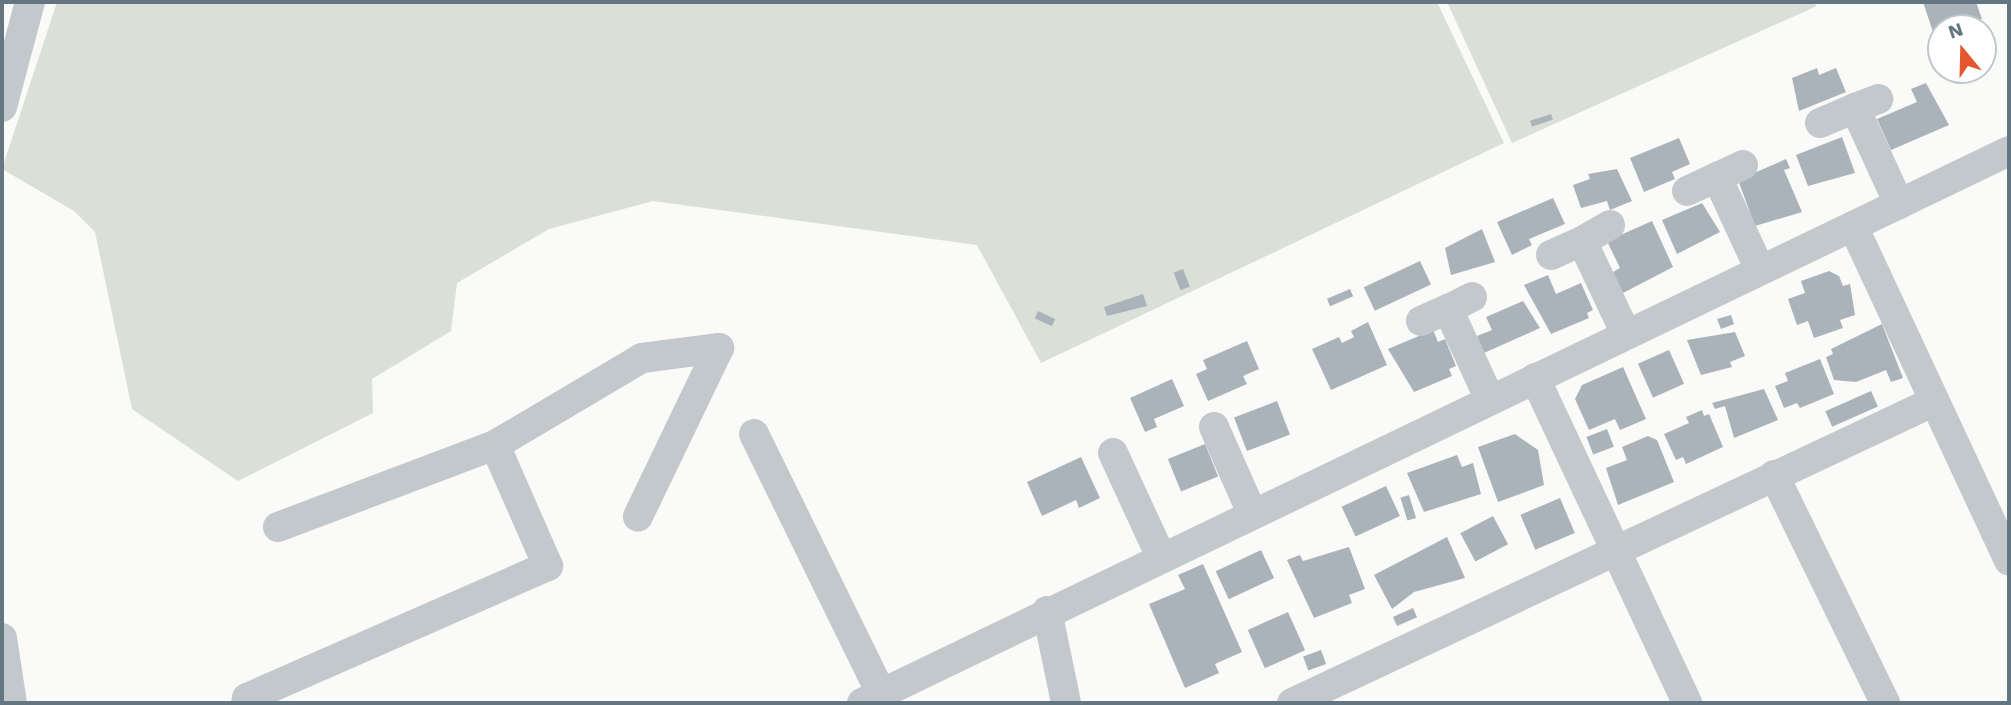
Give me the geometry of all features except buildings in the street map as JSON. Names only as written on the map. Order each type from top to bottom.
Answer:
[{"type":"street","points":[[2,107],[30,2]]},
{"type":"street","points":[[1820,122],[1867,104],[1899,204]]},
{"type":"street","points":[[754,434],[877,700],[1047,611],[2009,151]]},
{"type":"street","points":[[1687,191],[1730,171],[1760,270]]},
{"type":"street","points":[[1550,255],[1610,225]]},
{"type":"street","points":[[1853,226],[2009,560]]},
{"type":"street","points":[[1582,241],[1626,334]]},
{"type":"street","points":[[1421,321],[1460,303],[1490,400]]},
{"type":"street","points":[[278,527],[495,445],[642,358],[719,348],[638,516]]},
{"type":"street","points":[[1535,378],[1687,703]]},
{"type":"street","points":[[1297,702],[1935,401]]},
{"type":"street","points":[[1214,427],[1252,513]]},
{"type":"street","points":[[246,703],[247,698],[548,566],[495,445]]},
{"type":"street","points":[[1113,453],[1161,557]]},
{"type":"street","points":[[1774,475],[1885,703]]},
{"type":"street","points":[[1047,611],[1066,703]]},
{"type":"street","points":[[2,638],[12,703]]},
{"type":"shaded area","points":[[57,2],[1437,2],[1504,143],[1041,363],[977,245],[653,201],[549,229],[457,283],[451,331],[372,379],[373,413],[238,481],[132,409],[95,232],[74,211],[2,169]]},
{"type":"shaded area","points":[[1447,2],[1812,2],[1817,6],[1512,143]]}]
